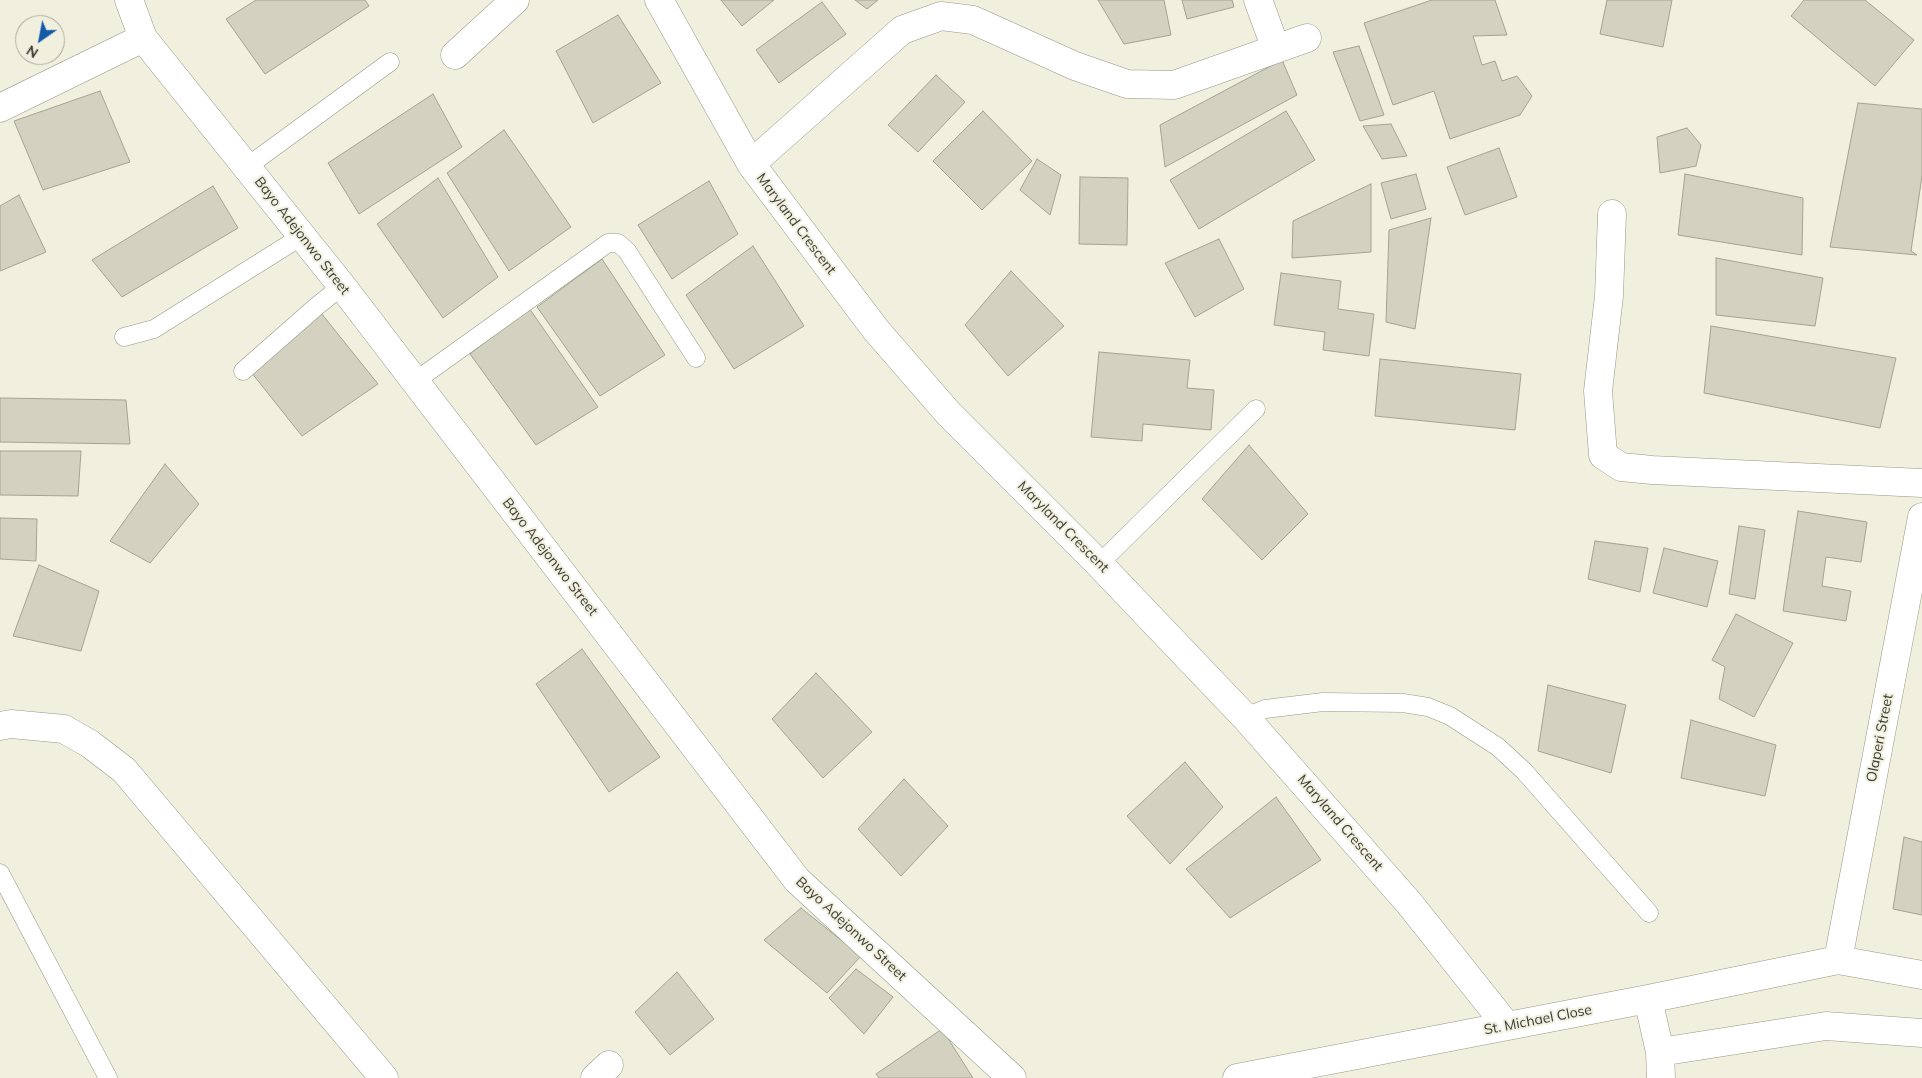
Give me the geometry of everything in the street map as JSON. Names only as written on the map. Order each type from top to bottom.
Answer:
[{"type":"street","name":"Bayo Adejonwo Street","points":[[129,0],[143,38],[248,166],[342,286],[797,880],[1012,1078]]},
{"type":"street","points":[[455,55],[515,0]]},
{"type":"street","name":"Maryland Crescent","points":[[659,0],[751,164],[876,330],[949,414],[1099,564],[1245,717],[1409,903],[1507,1026]]},
{"type":"street","points":[[1258,0],[1276,48]]},
{"type":"street","points":[[751,164],[902,30],[941,16],[973,20],[1075,66],[1127,84],[1174,84],[1307,38]]},
{"type":"street","points":[[0,108],[143,38]]},
{"type":"street","points":[[1612,214],[1609,296],[1598,391],[1603,455],[1622,467],[1652,470],[1922,483]]},
{"type":"street","name":"Olaperi Street","points":[[1838,960],[1922,517]]},
{"type":"street","points":[[0,726],[11,724],[64,729],[90,744],[124,770],[384,1078]]},
{"type":"street","points":[[1838,960],[1922,975]]},
{"type":"street","name":"St. Michael Close","points":[[1237,1078],[1648,999],[1838,960]]},
{"type":"street","points":[[1648,999],[1660,1065],[1826,1026],[1922,1033]]},
{"type":"lane","points":[[248,166],[390,62]]},
{"type":"lane","points":[[124,337],[154,329],[302,236]]},
{"type":"lane","points":[[414,382],[608,243],[618,243],[627,251],[696,358]]},
{"type":"lane","points":[[243,371],[342,286]]},
{"type":"lane","points":[[1099,564],[1256,408]]},
{"type":"lane","points":[[1245,717],[1265,709],[1323,702],[1403,703],[1428,707],[1450,716],[1498,748],[1524,772],[1649,913]]},
{"type":"lane","points":[[0,873],[108,1078]]},
{"type":"building","points":[[256,0],[365,0],[369,6],[265,74],[226,19]]},
{"type":"building","points":[[721,0],[774,0],[742,26]]},
{"type":"building","points":[[855,0],[878,0],[867,9]]},
{"type":"building","points":[[1098,0],[1164,0],[1171,35],[1124,44]]},
{"type":"building","points":[[1182,0],[1232,0],[1234,7],[1187,19]]},
{"type":"building","points":[[1432,0],[1495,0],[1507,35],[1473,36],[1482,65],[1495,61],[1502,81],[1517,76],[1532,96],[1520,115],[1450,139],[1434,91],[1393,105],[1364,23]]},
{"type":"building","points":[[1607,0],[1672,0],[1663,47],[1600,34]]},
{"type":"building","points":[[1804,0],[1865,0],[1914,40],[1875,86],[1791,16]]},
{"type":"building","points":[[822,2],[846,34],[779,83],[756,50]]},
{"type":"building","points":[[618,15],[661,83],[593,123],[556,51]]},
{"type":"building","points":[[1359,46],[1384,115],[1360,121],[1333,52]]},
{"type":"building","points":[[1282,60],[1297,95],[1165,167],[1160,125]]},
{"type":"building","points":[[936,75],[965,102],[918,152],[888,125]]},
{"type":"building","points":[[100,91],[130,162],[43,190],[14,121]]},
{"type":"building","points":[[433,94],[462,147],[359,214],[328,163]]},
{"type":"building","points":[[1858,103],[1922,109],[1922,176],[1911,251],[1917,255],[1830,247]]},
{"type":"building","points":[[983,111],[1032,161],[982,210],[933,161]]},
{"type":"building","points":[[1286,111],[1315,160],[1199,229],[1170,180]]},
{"type":"building","points":[[1391,124],[1407,156],[1382,159],[1363,126]]},
{"type":"building","points":[[1687,128],[1701,145],[1696,166],[1660,173],[1657,137]]},
{"type":"building","points":[[504,130],[571,227],[509,271],[447,173]]},
{"type":"building","points":[[1499,148],[1517,197],[1465,215],[1447,167]]},
{"type":"building","points":[[1037,159],[1061,175],[1050,215],[1020,190]]},
{"type":"building","points":[[1416,174],[1426,209],[1391,219],[1381,183]]},
{"type":"building","points":[[1685,174],[1803,198],[1802,255],[1678,235]]},
{"type":"building","points":[[1080,177],[1128,178],[1127,245],[1079,244]]},
{"type":"building","points":[[438,178],[498,277],[443,318],[377,224]]},
{"type":"building","points":[[709,181],[738,234],[672,279],[638,225]]},
{"type":"building","points":[[1371,184],[1371,252],[1292,258],[1293,221]]},
{"type":"building","points":[[213,186],[238,228],[122,297],[92,260]]},
{"type":"building","points":[[19,195],[46,252],[0,271],[0,206]]},
{"type":"building","points":[[1431,218],[1415,329],[1386,322],[1389,230]]},
{"type":"building","points":[[1219,239],[1244,289],[1195,317],[1165,263]]},
{"type":"building","points":[[753,246],[804,326],[734,369],[686,295]]},
{"type":"building","points":[[1716,258],[1823,278],[1815,326],[1716,315]]},
{"type":"building","points":[[602,259],[665,355],[600,396],[537,307]]},
{"type":"building","points":[[1011,271],[1064,326],[1008,376],[965,325]]},
{"type":"building","points":[[1281,273],[1341,281],[1338,309],[1374,314],[1369,356],[1323,350],[1325,332],[1274,325]]},
{"type":"building","points":[[529,308],[598,407],[536,445],[470,354]]},
{"type":"building","points":[[321,313],[378,384],[302,436],[251,372]]},
{"type":"building","points":[[1711,326],[1896,358],[1880,428],[1704,393]]},
{"type":"building","points":[[1099,352],[1190,360],[1187,388],[1214,390],[1211,430],[1143,424],[1142,441],[1091,437]]},
{"type":"building","points":[[1380,359],[1521,374],[1515,430],[1375,416]]},
{"type":"building","points":[[0,398],[126,400],[130,444],[0,442]]},
{"type":"building","points":[[1249,445],[1308,514],[1262,560],[1202,499]]},
{"type":"building","points":[[0,451],[81,451],[78,496],[0,495]]},
{"type":"building","points":[[165,464],[199,504],[150,563],[110,541]]},
{"type":"building","points":[[1798,511],[1867,522],[1861,562],[1826,557],[1822,586],[1851,591],[1846,621],[1783,611]]},
{"type":"building","points":[[0,518],[37,519],[36,561],[0,559]]},
{"type":"building","points":[[1739,526],[1765,530],[1755,599],[1729,594]]},
{"type":"building","points":[[1595,541],[1648,548],[1640,592],[1588,579]]},
{"type":"building","points":[[1664,548],[1718,561],[1707,607],[1653,593]]},
{"type":"building","points":[[39,565],[99,591],[81,651],[13,636]]},
{"type":"building","points":[[1736,614],[1793,643],[1754,717],[1719,699],[1725,667],[1712,660]]},
{"type":"building","points":[[582,649],[660,757],[609,792],[536,684]]},
{"type":"building","points":[[816,673],[872,732],[823,778],[772,719]]},
{"type":"building","points":[[1548,685],[1626,705],[1611,773],[1538,751]]},
{"type":"building","points":[[1691,720],[1776,745],[1765,796],[1681,778]]},
{"type":"building","points":[[1185,762],[1223,807],[1170,864],[1127,816]]},
{"type":"building","points":[[904,779],[948,826],[901,876],[858,829]]},
{"type":"building","points":[[1276,797],[1321,860],[1230,918],[1186,869]]},
{"type":"building","points":[[1904,837],[1922,842],[1922,915],[1893,909]]},
{"type":"building","points":[[801,908],[861,956],[827,993],[764,940]]},
{"type":"building","points":[[856,969],[893,997],[864,1034],[829,998]]},
{"type":"building","points":[[677,972],[714,1019],[670,1055],[635,1012]]},
{"type":"building","points":[[942,1029],[973,1078],[879,1078],[876,1074]]}]
